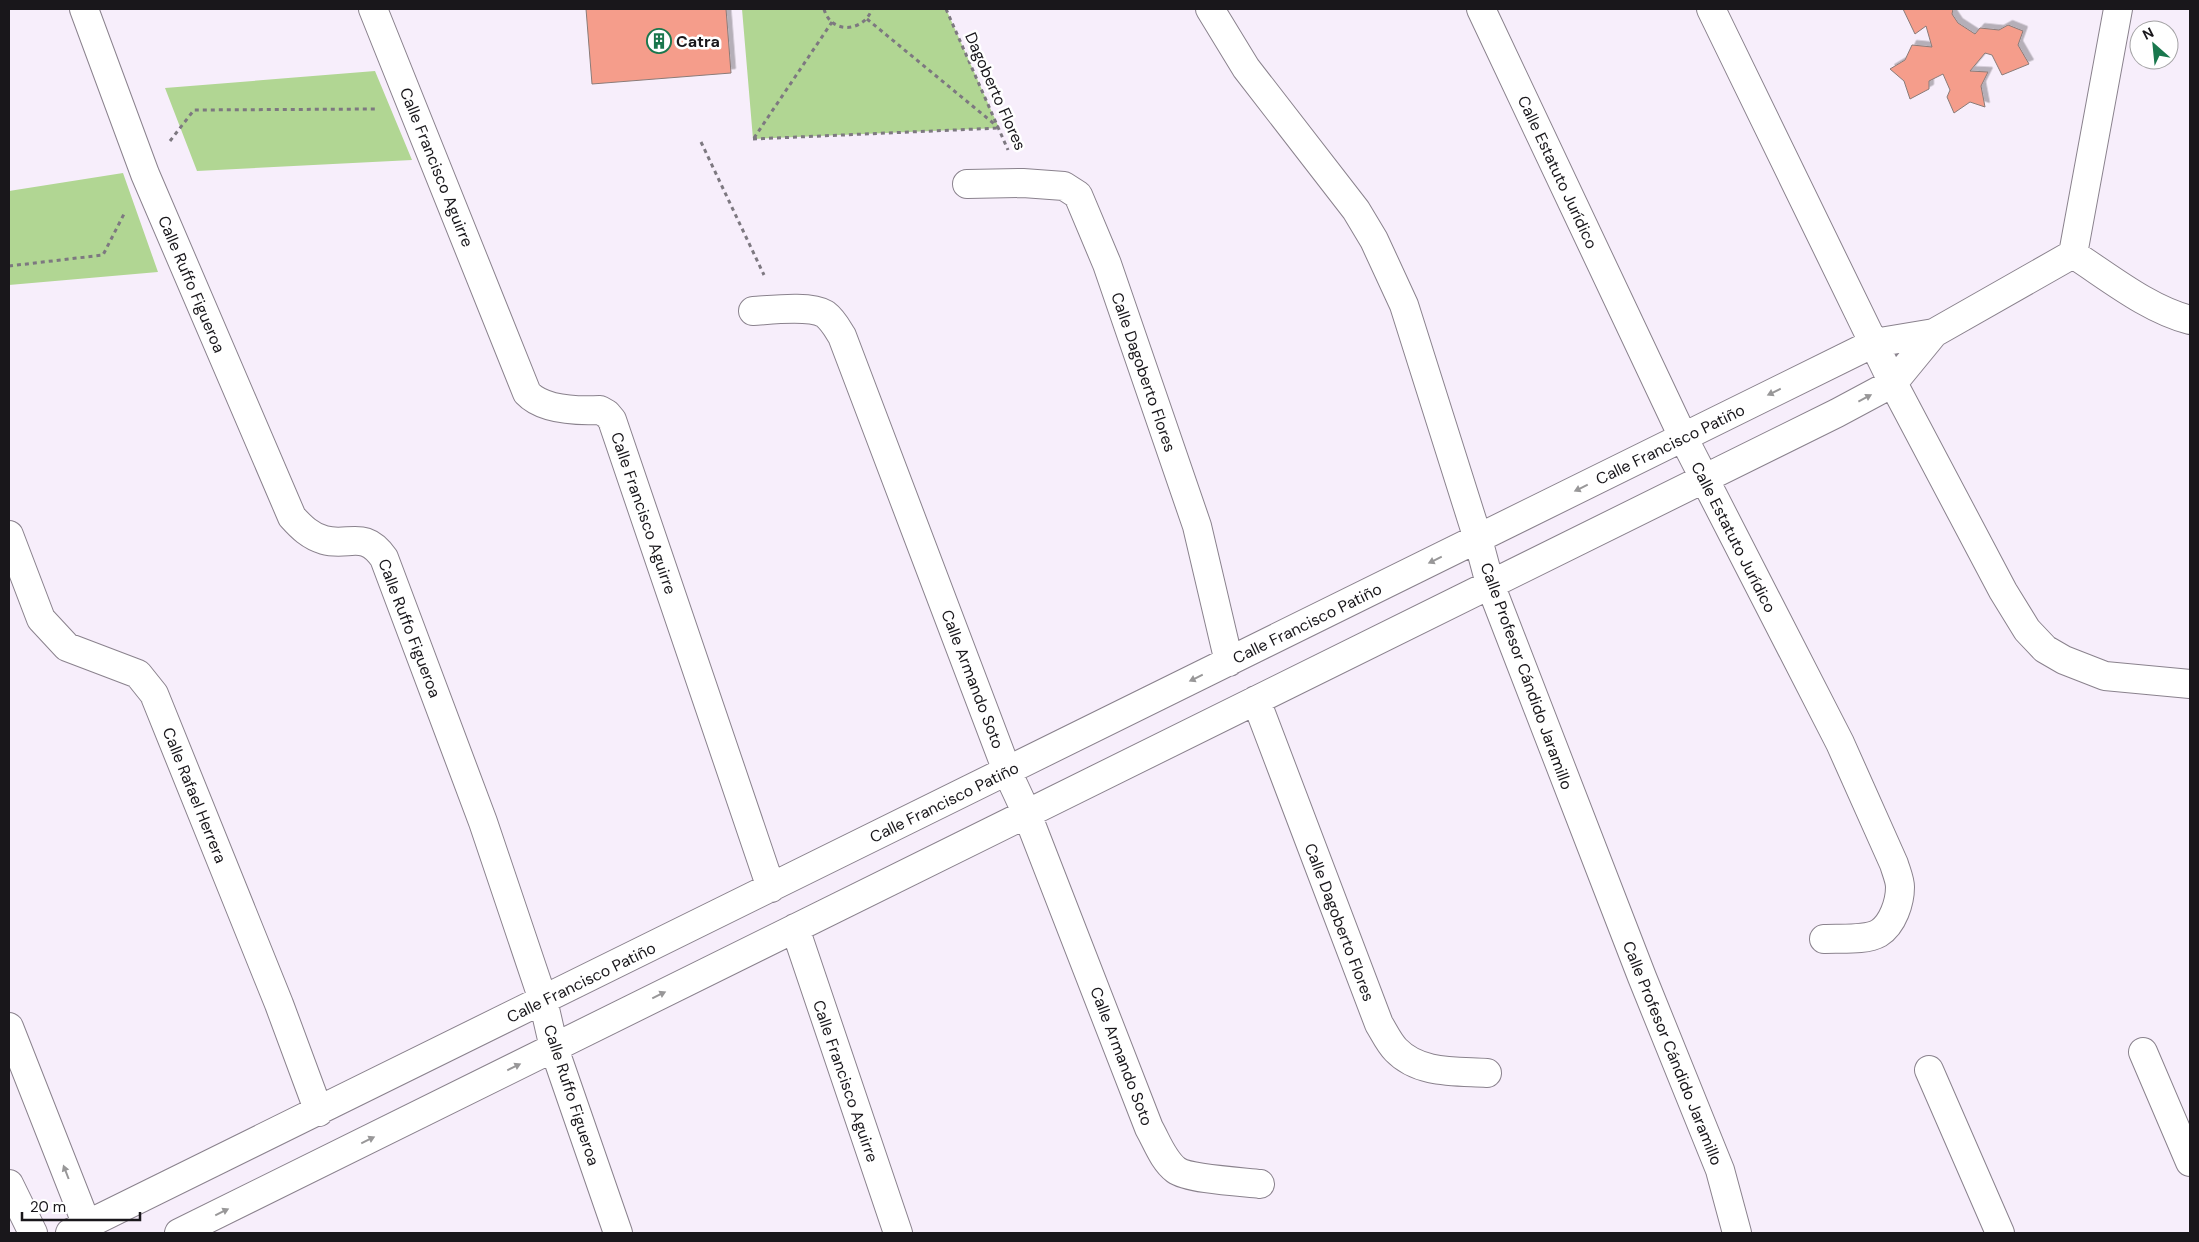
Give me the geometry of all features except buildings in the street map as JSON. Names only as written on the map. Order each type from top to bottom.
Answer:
[{"type":"street","name":"Calle Ruffo Figueroa","points":[[84,9],[145,174],[292,517],[302,529],[324,540],[361,540],[372,545],[384,558],[483,822],[544,1000],[554,1048],[618,1233]]},
{"type":"street","name":"Calle Francisco Aguirre","points":[[373,9],[527,393],[534,400],[544,404],[600,410],[612,420],[771,888]]},
{"type":"street","name":"Calle Profesor Cándido Jaramillo","points":[[1210,9],[1246,68],[1356,210],[1374,240],[1404,305],[1478,539],[1490,584],[1638,968],[1720,1170],[1737,1233]]},
{"type":"street","name":"Calle Estatuto Jurídico","points":[[1481,9],[1683,437],[1840,743],[1894,864],[1900,885],[1898,906],[1889,922],[1879,933],[1824,939]]},
{"type":"street","points":[[1711,9],[1893,383],[2003,591],[2027,630],[2045,649],[2064,660],[2105,676],[2190,684]]},
{"type":"street","points":[[179,1233],[1838,412],[1893,383],[1934,333],[2073,254],[2118,9]]},
{"type":"street","name":"Calle Dagoberto Flores","points":[[967,184],[1023,183],[1064,186],[1070,188],[1078,195],[1107,264],[1197,526],[1229,662]]},
{"type":"street","points":[[2073,254],[2144,300],[2177,316],[2190,320]]},
{"type":"street","name":"Calle Armando Soto","points":[[753,311],[780,309],[814,311],[823,314],[833,321],[842,336],[1007,771],[1027,814],[1149,1128],[1163,1155],[1177,1171],[1192,1175],[1260,1184]]},
{"type":"street","name":"Calle Francisco Patiño","points":[[82,1231],[544,1000],[1874,343],[1934,333]]},
{"type":"street","name":"Calle Rafael Herrera","points":[[9,535],[41,619],[50,630],[67,647],[91,658],[138,674],[154,694],[279,1004],[319,1112]]},
{"type":"street","name":"Calle Dagoberto Flores","points":[[1256,700],[1379,1024],[1394,1048],[1414,1064],[1428,1069],[1487,1073]]},
{"type":"street","name":"Calle Francisco Aguirre","points":[[795,928],[898,1233]]},
{"type":"street","points":[[9,1027],[82,1231]]},
{"type":"street","points":[[2143,1052],[2190,1162]]},
{"type":"street","points":[[1929,1070],[2000,1233]]},
{"type":"street","points":[[9,1184],[33,1233]]},
{"type":"path","points":[[824,9],[832,22],[838,26],[849,28],[859,26],[867,19],[872,9]]},
{"type":"path","name":"Dagoberto Flores","points":[[946,9],[1023,183]]},
{"type":"path","points":[[867,19],[999,128]]},
{"type":"path","points":[[832,22],[753,139],[999,128]]},
{"type":"path","points":[[9,266],[103,255],[145,174],[194,110],[414,108]]},
{"type":"path","points":[[701,142],[780,309]]},
{"type":"green space","points":[[742,9],[946,9],[999,128],[753,139]]},
{"type":"green space","points":[[375,71],[412,160],[197,171],[165,88]]},
{"type":"green space","points":[[123,173],[158,272],[9,285],[9,191]]},
{"type":"place","name":"Catra","points":[[659,41]]}]
